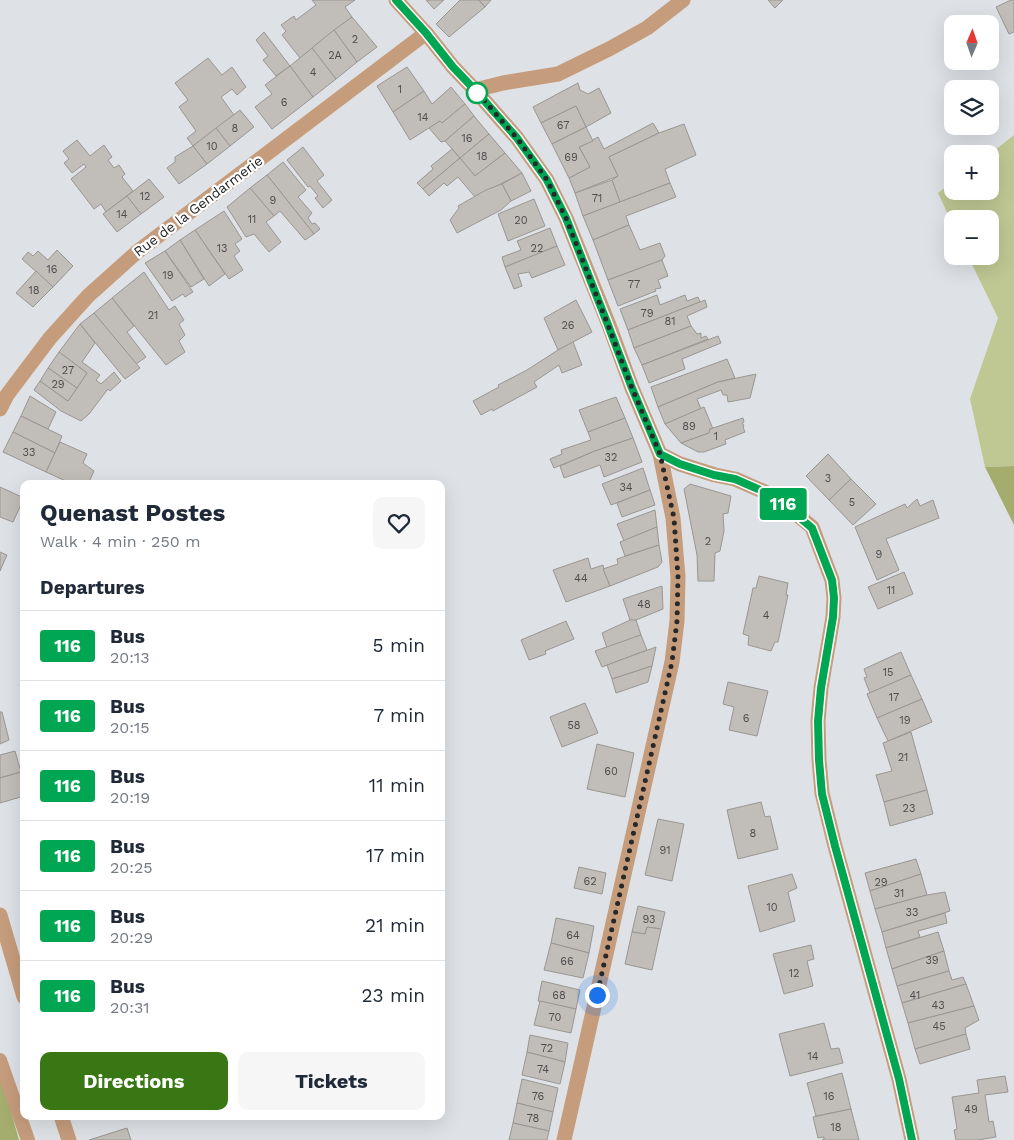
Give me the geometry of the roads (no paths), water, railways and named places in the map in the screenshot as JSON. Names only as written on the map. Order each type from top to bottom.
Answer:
[{"type":"street","points":[[396,0],[517,138],[547,180],[566,218],[632,388],[660,454],[674,518],[678,577],[677,621],[672,662],[564,1140]]},
{"type":"street","points":[[475,90],[503,83],[558,74],[646,28],[682,0]]},
{"type":"street","name":"Rue de la Gendarmerie","points":[[0,409],[7,395],[50,338],[88,296],[137,252],[426,33]]},
{"type":"street","points":[[660,454],[680,464],[714,475],[735,479],[774,496],[812,528],[832,580],[834,598],[833,617],[821,688],[818,721],[822,794],[899,1079],[912,1140]]},
{"type":"street","points":[[0,915],[20,983]]},
{"type":"street","points":[[62,1120],[69,1140]]},
{"type":"lane","points":[[0,1060],[20,1117]]},
{"type":"lane","points":[[21,1120],[28,1140]]}]
